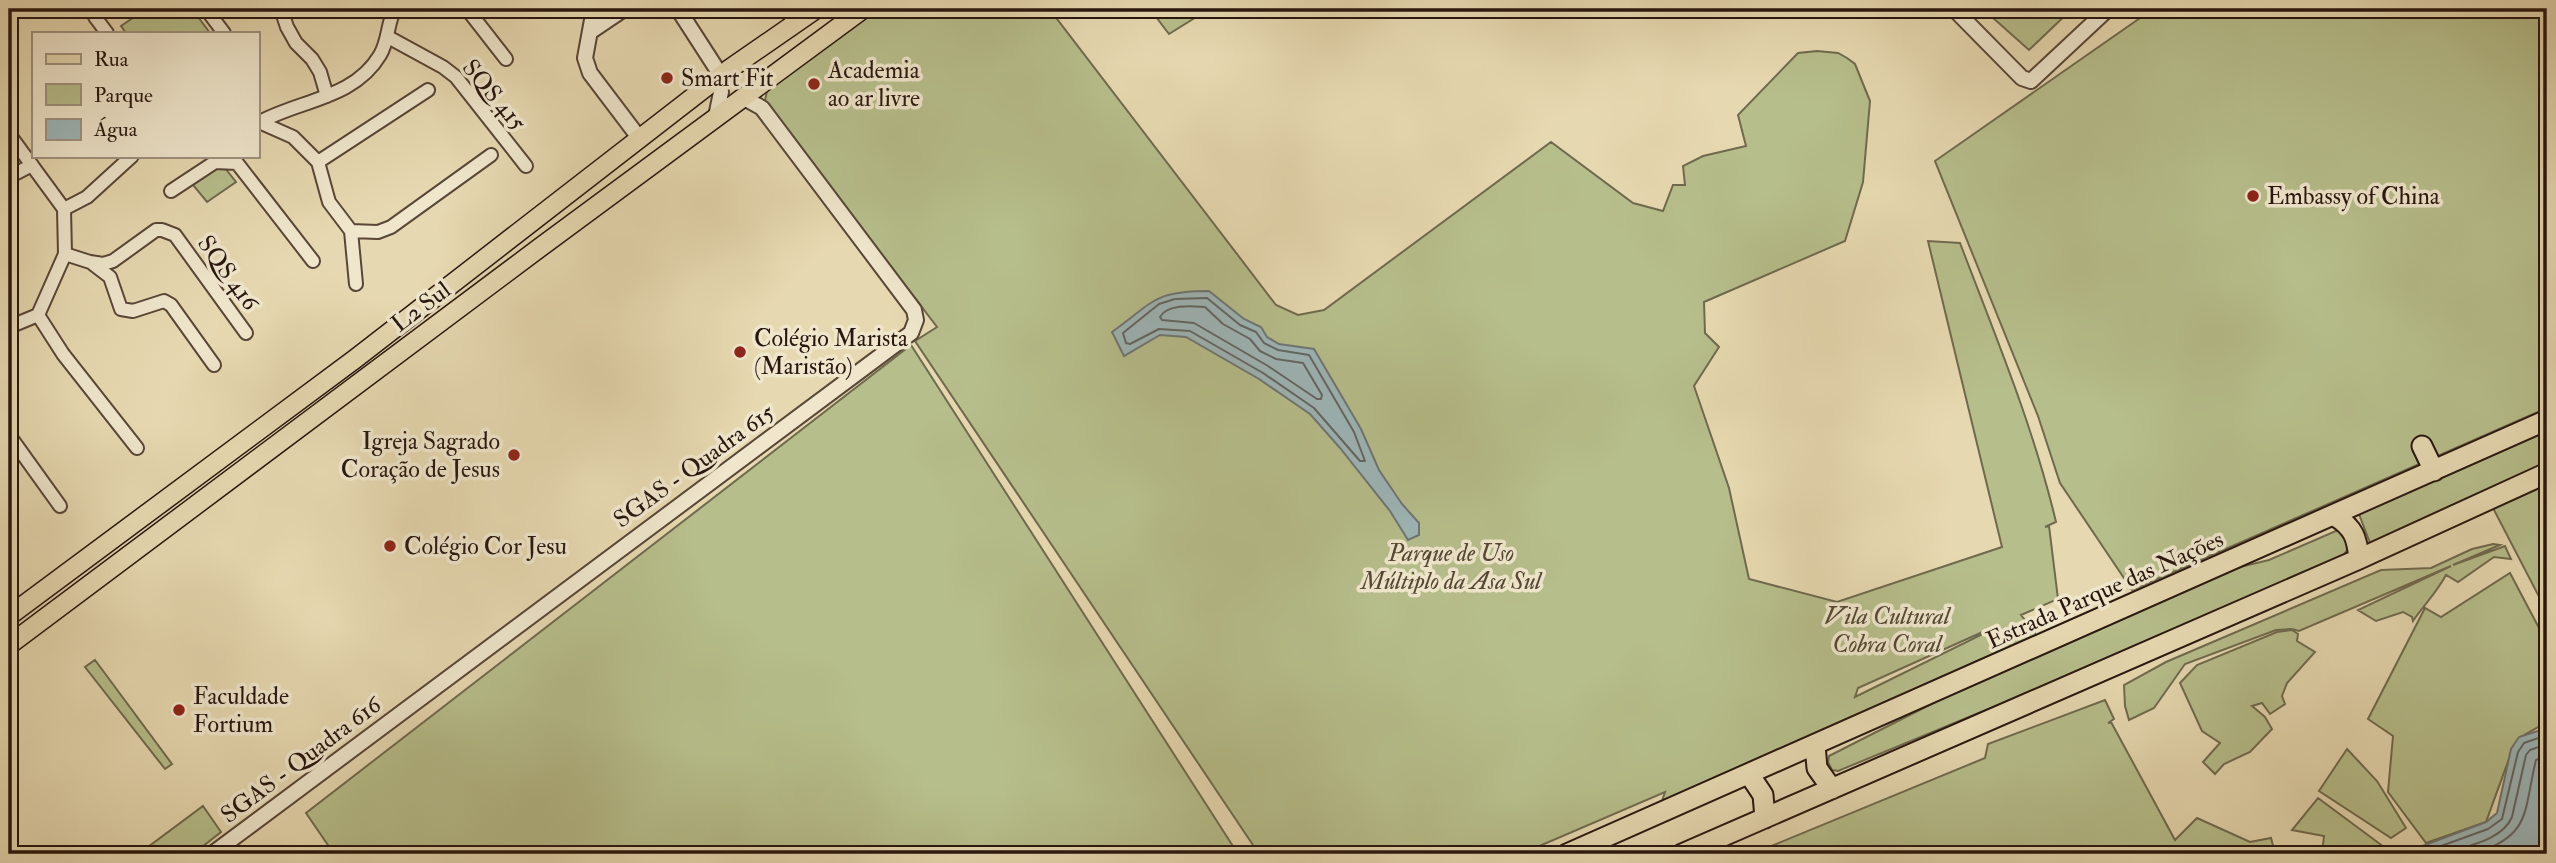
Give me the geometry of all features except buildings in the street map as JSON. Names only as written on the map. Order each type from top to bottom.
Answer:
[{"type":"highway","name":"Estrada Parque das Nações","points":[[1567,854],[2547,420]]},
{"type":"highway","points":[[2422,446],[2434,471]]},
{"type":"highway","points":[[1682,854],[2359,559],[2547,473]]},
{"type":"highway","points":[[2335,516],[2352,528],[2357,539],[2359,559]]},
{"type":"highway","points":[[1815,745],[1817,768],[1832,789]]},
{"type":"highway","points":[[1749,774],[1763,795],[1765,818]]},
{"type":"main road","name":"L2 Sul","points":[[9,616],[355,359],[720,76],[816,9]]},
{"type":"main road","name":"L2 Sul","points":[[9,645],[863,9]]},
{"type":"main road","points":[[789,27],[798,31],[806,51]]},
{"type":"main road","points":[[570,194],[574,206],[584,216]]},
{"type":"main road","points":[[95,552],[104,556],[110,569]]},
{"type":"street","points":[[206,9],[223,32]]},
{"type":"street","points":[[281,9],[296,43],[312,59],[320,72],[327,96]]},
{"type":"street","points":[[259,122],[327,96],[351,85],[368,72],[388,37],[395,9]]},
{"type":"street","name":"SQS 415","points":[[467,9],[506,59]]},
{"type":"street","points":[[594,9],[585,58],[590,73],[639,139]]},
{"type":"street","points":[[590,32],[624,9]]},
{"type":"street","points":[[678,9],[720,76],[721,96],[716,117]]},
{"type":"street","points":[[1954,9],[2022,78],[2031,81],[2108,9]]},
{"type":"street","points":[[95,17],[106,32]]},
{"type":"street","name":"SQS 415","points":[[388,37],[456,77],[526,166]]},
{"type":"street","points":[[761,85],[762,108]]},
{"type":"street","name":"SQS 415","points":[[318,162],[428,90]]},
{"type":"street","name":"SGAS - Quadra 615","points":[[417,702],[911,333],[916,320],[914,310],[762,108],[744,98]]},
{"type":"street","points":[[259,122],[293,137],[318,162],[329,202],[351,231],[356,284]]},
{"type":"street","points":[[9,134],[64,209],[65,254],[38,315],[9,327]]},
{"type":"street","name":"SQS 415","points":[[351,231],[378,232],[391,227],[491,155]]},
{"type":"street","points":[[64,209],[87,197],[130,158]]},
{"type":"street","points":[[171,191],[215,162],[239,159],[313,261]]},
{"type":"street","points":[[9,177],[32,165]]},
{"type":"street","name":"SQS 416","points":[[90,262],[103,264],[113,261],[156,230],[171,233],[246,333]]},
{"type":"street","points":[[65,254],[90,262],[110,276],[121,309],[133,311],[164,301],[171,305],[214,365]]},
{"type":"street","points":[[38,315],[63,354],[137,448]]},
{"type":"street","points":[[9,435],[60,506]]},
{"type":"street","name":"SGAS - Quadra 616","points":[[212,854],[417,702]]},
{"type":"green space","points":[[146,9],[192,9],[209,32],[125,32],[121,26]]},
{"type":"green space","name":"Parque de Uso Múltiplo da Asa Sul","points":[[875,9],[1053,9],[1051,11],[1276,305],[1298,315],[1324,310],[1551,142],[1633,203],[1663,211],[1673,185],[1685,185],[1683,166],[1703,156],[1746,146],[1738,115],[1798,53],[1838,53],[1855,64],[1870,101],[1863,182],[1845,241],[1704,302],[1705,333],[1719,347],[1694,386],[1729,488],[1749,579],[1837,602],[2002,547],[1928,241],[1960,243],[2012,381],[2047,486],[2056,522],[2045,527],[2049,526],[2058,599],[2021,615],[2035,633],[2036,639],[1926,690],[1662,801],[1665,792],[1521,854],[1259,854],[915,341],[937,327],[765,101],[768,85]],"holes":[[[1999,626],[1855,697],[1858,688]]]},
{"type":"green space","points":[[1150,9],[1203,9],[1201,14],[1169,34]]},
{"type":"green space","points":[[1983,9],[2072,9],[2029,50]]},
{"type":"green space","points":[[2153,9],[2547,9],[2547,408],[2132,590],[2060,483],[2038,416],[1935,161]]},
{"type":"green space","points":[[221,163],[236,182],[207,202],[193,185]]},
{"type":"green space","points":[[911,345],[1238,854],[328,854],[332,851],[306,813]]},
{"type":"green space","points":[[2547,431],[2547,465],[2370,543],[2359,514]]},
{"type":"green space","points":[[2547,484],[2547,612],[2493,508]]},
{"type":"green space","points":[[2345,527],[2353,541],[2343,556],[2150,642],[1838,771],[1832,770],[1828,762],[1829,756],[1953,693],[2240,567],[2269,560]]},
{"type":"green space","points":[[2500,545],[2453,565],[2505,546],[2511,559],[2494,557],[2458,582],[2446,575],[2413,621],[2412,617],[2403,612],[2376,621],[2358,610],[2451,566],[2299,631],[2276,630],[2185,664],[2154,708],[2129,720],[2124,685],[2166,662],[2381,570],[2431,568],[2472,549]]},
{"type":"green space","points":[[2510,573],[2547,643],[2547,722],[2519,738],[2486,822],[2426,843],[2388,792],[2393,736],[2368,719],[2425,608],[2441,617]]},
{"type":"green space","points":[[2292,630],[2298,634],[2297,641],[2315,652],[2287,683],[2282,696],[2285,704],[2270,714],[2262,703],[2252,706],[2265,717],[2272,729],[2250,752],[2224,764],[2215,774],[2203,762],[2220,743],[2202,731],[2180,683],[2197,665],[2277,632]]},
{"type":"green space","points":[[95,660],[172,764],[165,769],[85,667]]},
{"type":"green space","points":[[2105,700],[2114,719],[2108,723],[2111,722],[2175,840],[2197,818],[2250,842],[2271,838],[2274,849],[2269,854],[1770,854],[1769,847],[1985,758],[1988,744]]},
{"type":"green space","points":[[2347,749],[2377,781],[2406,828],[2391,838],[2319,791]]},
{"type":"green space","points":[[2318,798],[2384,847],[2376,854],[2313,854],[2323,845],[2324,836],[2292,830]]},
{"type":"green space","points":[[203,806],[221,832],[193,854],[154,854],[148,847]]},
{"type":"water","points":[[1209,291],[1244,319],[1261,327],[1267,337],[1279,344],[1314,349],[1361,429],[1379,470],[1402,504],[1419,523],[1419,535],[1408,540],[1390,511],[1310,414],[1259,379],[1186,337],[1160,335],[1124,356],[1112,332],[1146,306],[1176,293]]},
{"type":"water","points":[[2547,728],[2547,854],[2401,854],[2486,822],[2497,813],[2511,749],[2519,737]]},
{"type":"place","name":"Smart Fit","points":[[667,78]]},
{"type":"place","name":"Academia ao ar livre","points":[[814,84]]},
{"type":"place","name":"Embassy of China","points":[[2253,196]]},
{"type":"place","name":"Colégio Marista (Maristão)","points":[[740,352]]},
{"type":"place","name":"Igreja Sagrado Coração de Jesus","points":[[514,455]]},
{"type":"place","name":"Colégio Cor Jesu","points":[[390,546]]},
{"type":"place","name":"Faculdade Fortium","points":[[179,710]]},
{"type":"park label","name":"Vila Cultural Cobra Coral","points":[[1887,630]]}]
